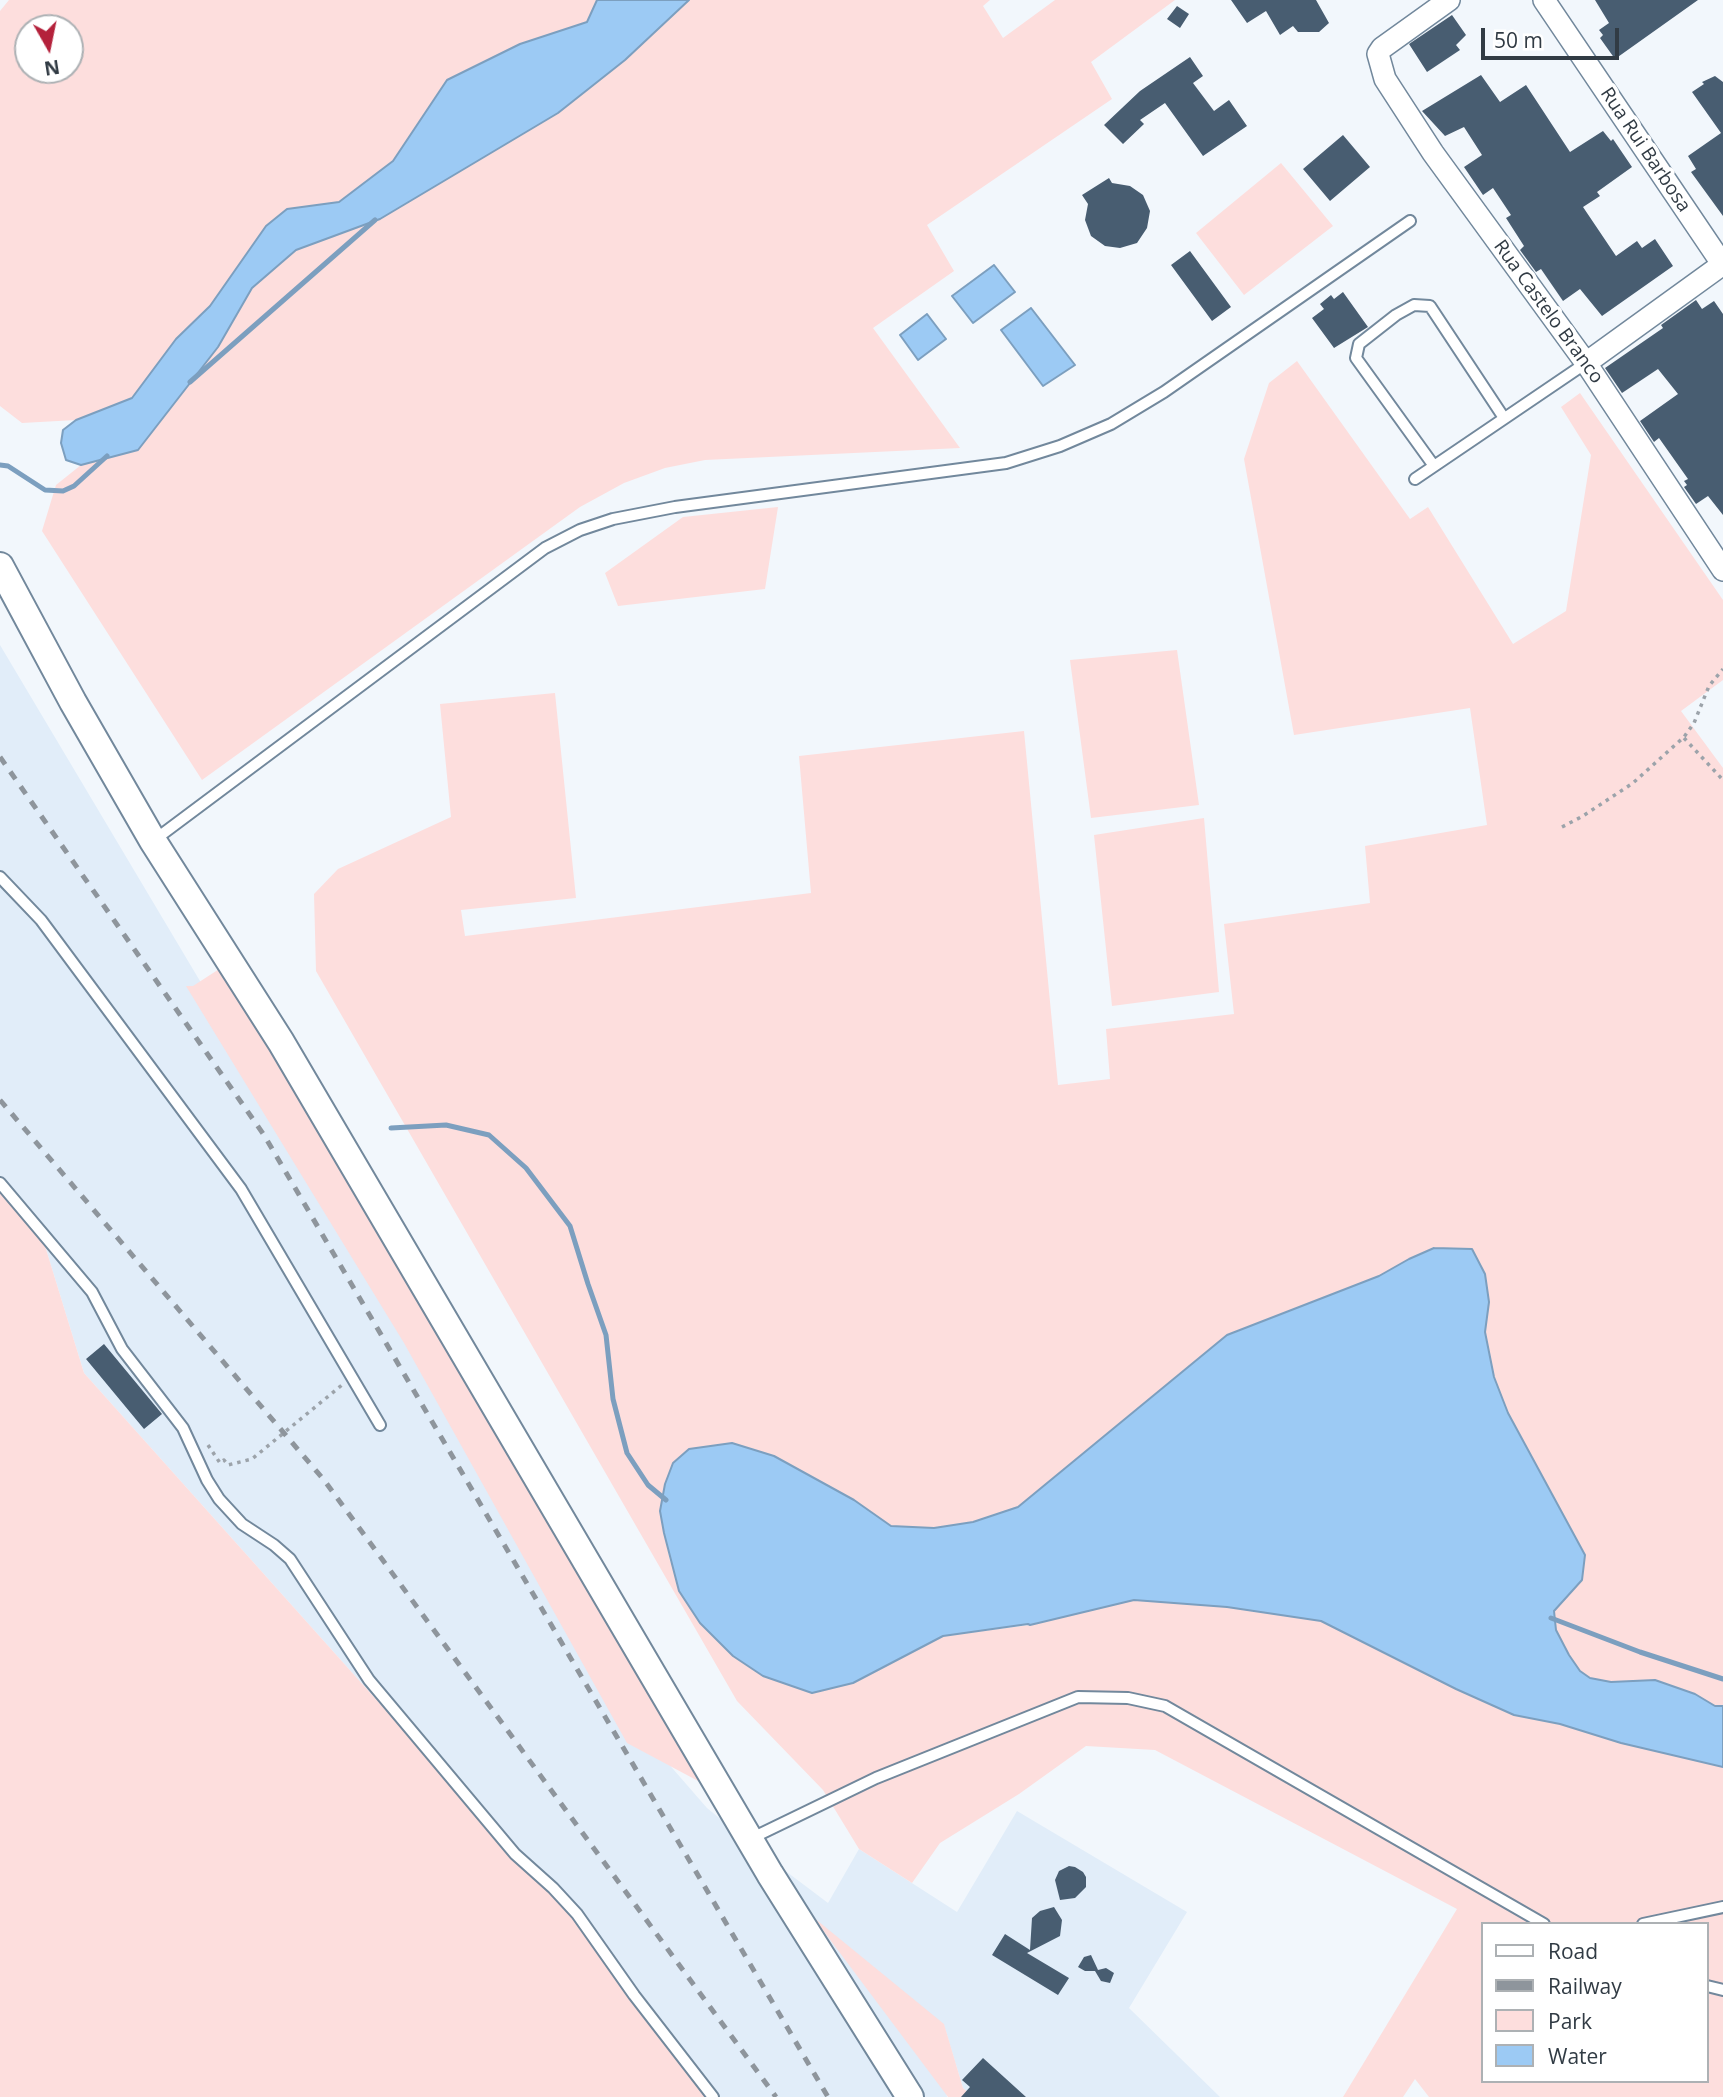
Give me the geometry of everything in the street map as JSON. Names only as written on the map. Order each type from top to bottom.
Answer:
[{"type":"street","name":"Rua Castelo Branco","points":[[1449,0],[1396,36],[1378,54],[1385,79],[1433,153],[1586,363],[1723,570]]},
{"type":"street","name":"Rua Rui Barbosa","points":[[1544,0],[1723,265]]},
{"type":"street","points":[[1586,363],[1723,265]]},
{"type":"street","points":[[0,566],[73,702],[153,841],[281,1042],[750,1839],[911,2097]]},
{"type":"lane","points":[[153,841],[545,548],[580,530],[613,519],[674,507],[1006,463],[1060,446],[1111,424],[1164,392],[1410,221]]},
{"type":"lane","points":[[1434,466],[1356,358],[1359,344],[1396,316],[1414,305],[1430,306],[1504,418]]},
{"type":"lane","points":[[1415,479],[1586,363]]},
{"type":"lane","points":[[0,877],[41,920],[252,1206],[380,1425]]},
{"type":"lane","points":[[0,1183],[92,1292],[122,1349],[183,1428],[207,1480],[226,1508],[246,1527],[290,1559],[369,1680],[515,1854],[577,1913],[634,1995],[713,2097]]},
{"type":"lane","points":[[750,1839],[876,1778],[1078,1697],[1128,1698],[1165,1706],[1541,1922]]},
{"type":"lane","points":[[1652,1922],[1723,1907]]},
{"type":"path","points":[[1562,827],[1633,783],[1684,737],[1694,723],[1709,686],[1723,669]]},
{"type":"path","points":[[1684,737],[1723,780]]},
{"type":"path","points":[[203,1436],[220,1463],[224,1460],[228,1465],[253,1459],[352,1377]]},
{"type":"shaded area","points":[[0,645],[660,1754],[707,1808],[828,1903],[859,1849],[957,1912],[1017,1811],[1187,1912],[1129,2008],[1220,2097],[973,2097],[963,2088],[944,2025],[935,2018],[947,2097],[709,2097],[586,1934],[84,1373],[38,1223],[0,1179]]},
{"type":"green space","points":[[9,0],[597,0],[587,22],[520,44],[447,80],[393,161],[338,202],[287,209],[266,226],[210,306],[176,339],[132,398],[76,420],[22,423],[0,406],[0,11]]},
{"type":"green space","points":[[689,0],[990,0],[983,6],[1003,38],[1055,0],[1175,0],[1091,62],[1112,99],[927,225],[954,271],[873,328],[960,448],[705,460],[665,468],[624,483],[580,507],[202,780],[42,531],[56,485],[81,465],[138,450],[218,347],[252,288],[296,250],[380,219],[558,113],[625,60]]},
{"type":"green space","points":[[1281,163],[1333,226],[1244,295],[1196,233]]},
{"type":"green space","points":[[1297,361],[1410,519],[1428,507],[1513,644],[1566,611],[1591,455],[1561,407],[1580,393],[1723,600],[1723,680],[1681,711],[1723,768],[1723,1706],[1715,1706],[1695,1694],[1655,1680],[1611,1682],[1590,1678],[1580,1671],[1556,1630],[1554,1610],[1582,1580],[1585,1554],[1508,1413],[1494,1377],[1485,1332],[1489,1302],[1409,1259],[1379,1276],[1228,1335],[1018,1507],[973,1522],[934,1528],[891,1526],[854,1500],[808,1474],[660,1511],[670,1561],[733,1656],[763,1676],[812,1693],[853,1683],[943,1636],[1030,1625],[1134,1600],[1227,1607],[1321,1621],[1383,1651],[1560,1724],[1621,1743],[1723,1767],[1723,2097],[1429,2097],[1415,2079],[1403,2097],[1343,2097],[1457,1909],[1155,1750],[1086,1746],[1019,1794],[940,1843],[912,1883],[859,1849],[823,1790],[737,1701],[316,971],[314,894],[338,869],[451,817],[440,704],[555,693],[576,898],[461,910],[465,936],[811,893],[799,756],[1024,731],[1058,1085],[1110,1079],[1106,1029],[1234,1014],[1224,924],[1370,903],[1365,846],[1487,825],[1470,708],[1294,735],[1244,459],[1269,383]]},
{"type":"green space","points":[[778,507],[765,589],[618,606],[605,573],[683,517]]},
{"type":"green space","points":[[1177,650],[1199,805],[1091,818],[1070,660]]},
{"type":"green space","points":[[1204,818],[1219,992],[1112,1006],[1094,835]]},
{"type":"green space","points":[[230,962],[679,1738],[700,1782],[627,1743],[404,1343],[186,986],[193,986]]},
{"type":"green space","points":[[0,1179],[38,1223],[84,1373],[586,1934],[709,2097],[0,2097]]},
{"type":"green space","points":[[813,1917],[944,2024],[963,2088],[973,2097],[948,2097]]},
{"type":"water","points":[[597,0],[689,0],[625,60],[558,113],[380,219],[296,250],[252,288],[218,347],[138,450],[81,465],[66,460],[61,443],[63,430],[76,420],[132,398],[176,339],[210,306],[266,226],[287,209],[339,202],[393,161],[447,80],[520,44],[587,22]]},
{"type":"water","points":[[994,265],[1015,292],[973,323],[952,296]]},
{"type":"water","points":[[1031,308],[1075,365],[1043,386],[1001,330]]},
{"type":"water","points":[[927,314],[946,339],[918,360],[900,335]]},
{"type":"water","points":[[1434,1248],[1472,1249],[1485,1274],[1489,1302],[1485,1332],[1494,1377],[1508,1413],[1585,1555],[1582,1580],[1554,1611],[1556,1630],[1569,1655],[1580,1671],[1590,1678],[1611,1682],[1655,1680],[1695,1694],[1715,1706],[1723,1706],[1723,1767],[1621,1743],[1560,1724],[1514,1715],[1321,1621],[1227,1607],[1134,1600],[1030,1625],[943,1636],[853,1683],[812,1693],[763,1676],[733,1656],[700,1623],[679,1591],[660,1511],[665,1484],[673,1463],[689,1449],[732,1443],[774,1456],[854,1500],[891,1526],[934,1528],[973,1522],[1018,1507],[1227,1335],[1379,1276]]},
{"type":"building","points":[[1231,0],[1316,0],[1329,23],[1319,32],[1298,32],[1293,26],[1280,35],[1266,11],[1247,23]]},
{"type":"building","points":[[1595,0],[1698,0],[1615,59],[1600,38],[1603,35],[1599,30],[1609,23]]},
{"type":"building","points":[[1177,6],[1189,14],[1180,28],[1167,19]]},
{"type":"building","points":[[1452,15],[1466,35],[1456,45],[1460,50],[1427,72],[1409,44]]},
{"type":"building","points":[[1190,57],[1203,76],[1193,83],[1214,111],[1229,100],[1247,126],[1203,156],[1165,103],[1140,120],[1144,124],[1123,144],[1104,125],[1140,91]]},
{"type":"building","points":[[1481,75],[1500,102],[1526,85],[1570,152],[1603,131],[1611,141],[1613,139],[1632,167],[1597,192],[1600,196],[1583,207],[1616,256],[1637,241],[1642,248],[1655,239],[1673,266],[1602,316],[1580,289],[1563,301],[1541,269],[1536,272],[1520,250],[1524,246],[1506,218],[1511,215],[1493,188],[1483,195],[1464,167],[1482,155],[1464,127],[1445,136],[1422,111]]},
{"type":"building","points":[[1715,76],[1723,82],[1723,216],[1691,172],[1696,169],[1688,156],[1721,133],[1692,92],[1704,84],[1702,82]]},
{"type":"building","points":[[1343,135],[1370,167],[1330,201],[1303,169]]},
{"type":"building","points":[[1109,178],[1112,183],[1130,186],[1143,195],[1150,211],[1147,228],[1137,243],[1120,248],[1105,246],[1091,236],[1085,220],[1088,204],[1082,195]]},
{"type":"building","points":[[1190,251],[1231,307],[1212,321],[1171,265]]},
{"type":"building","points":[[1343,292],[1368,327],[1334,348],[1312,318],[1324,309],[1320,304],[1331,295],[1334,299]]},
{"type":"building","points":[[1696,300],[1702,309],[1714,301],[1723,314],[1723,515],[1708,496],[1696,504],[1684,487],[1687,485],[1684,481],[1688,479],[1659,438],[1654,442],[1640,421],[1678,394],[1658,369],[1622,393],[1605,368],[1663,328],[1661,325]]},
{"type":"building","points":[[104,1344],[162,1414],[144,1429],[86,1359]]},
{"type":"building","points":[[1069,1866],[1083,1872],[1086,1887],[1075,1898],[1060,1900],[1055,1880],[1059,1871]]},
{"type":"building","points":[[1054,1907],[1062,1920],[1060,1936],[1027,1953],[1069,1978],[1058,1995],[992,1955],[1005,1934],[1030,1950],[1032,1918],[1040,1911]]},
{"type":"building","points":[[1091,1955],[1098,1970],[1106,1968],[1114,1973],[1110,1983],[1101,1981],[1095,1971],[1085,1971],[1078,1967],[1084,1957]]},
{"type":"building","points":[[983,2058],[1026,2097],[961,2097],[970,2087],[962,2080]]},
{"type":"waterway","points":[[190,382],[375,220]]},
{"type":"waterway","points":[[0,465],[8,466],[45,490],[63,491],[74,486],[107,456]]},
{"type":"waterway","points":[[391,1128],[446,1125],[489,1135],[526,1168],[570,1226],[606,1335],[613,1399],[627,1453],[648,1485],[666,1500]]},
{"type":"waterway","points":[[1551,1618],[1640,1652],[1723,1679]]},
{"type":"railway","points":[[0,757],[264,1135],[828,2097]]},
{"type":"railway","points":[[0,1100],[324,1480],[776,2097]]}]
